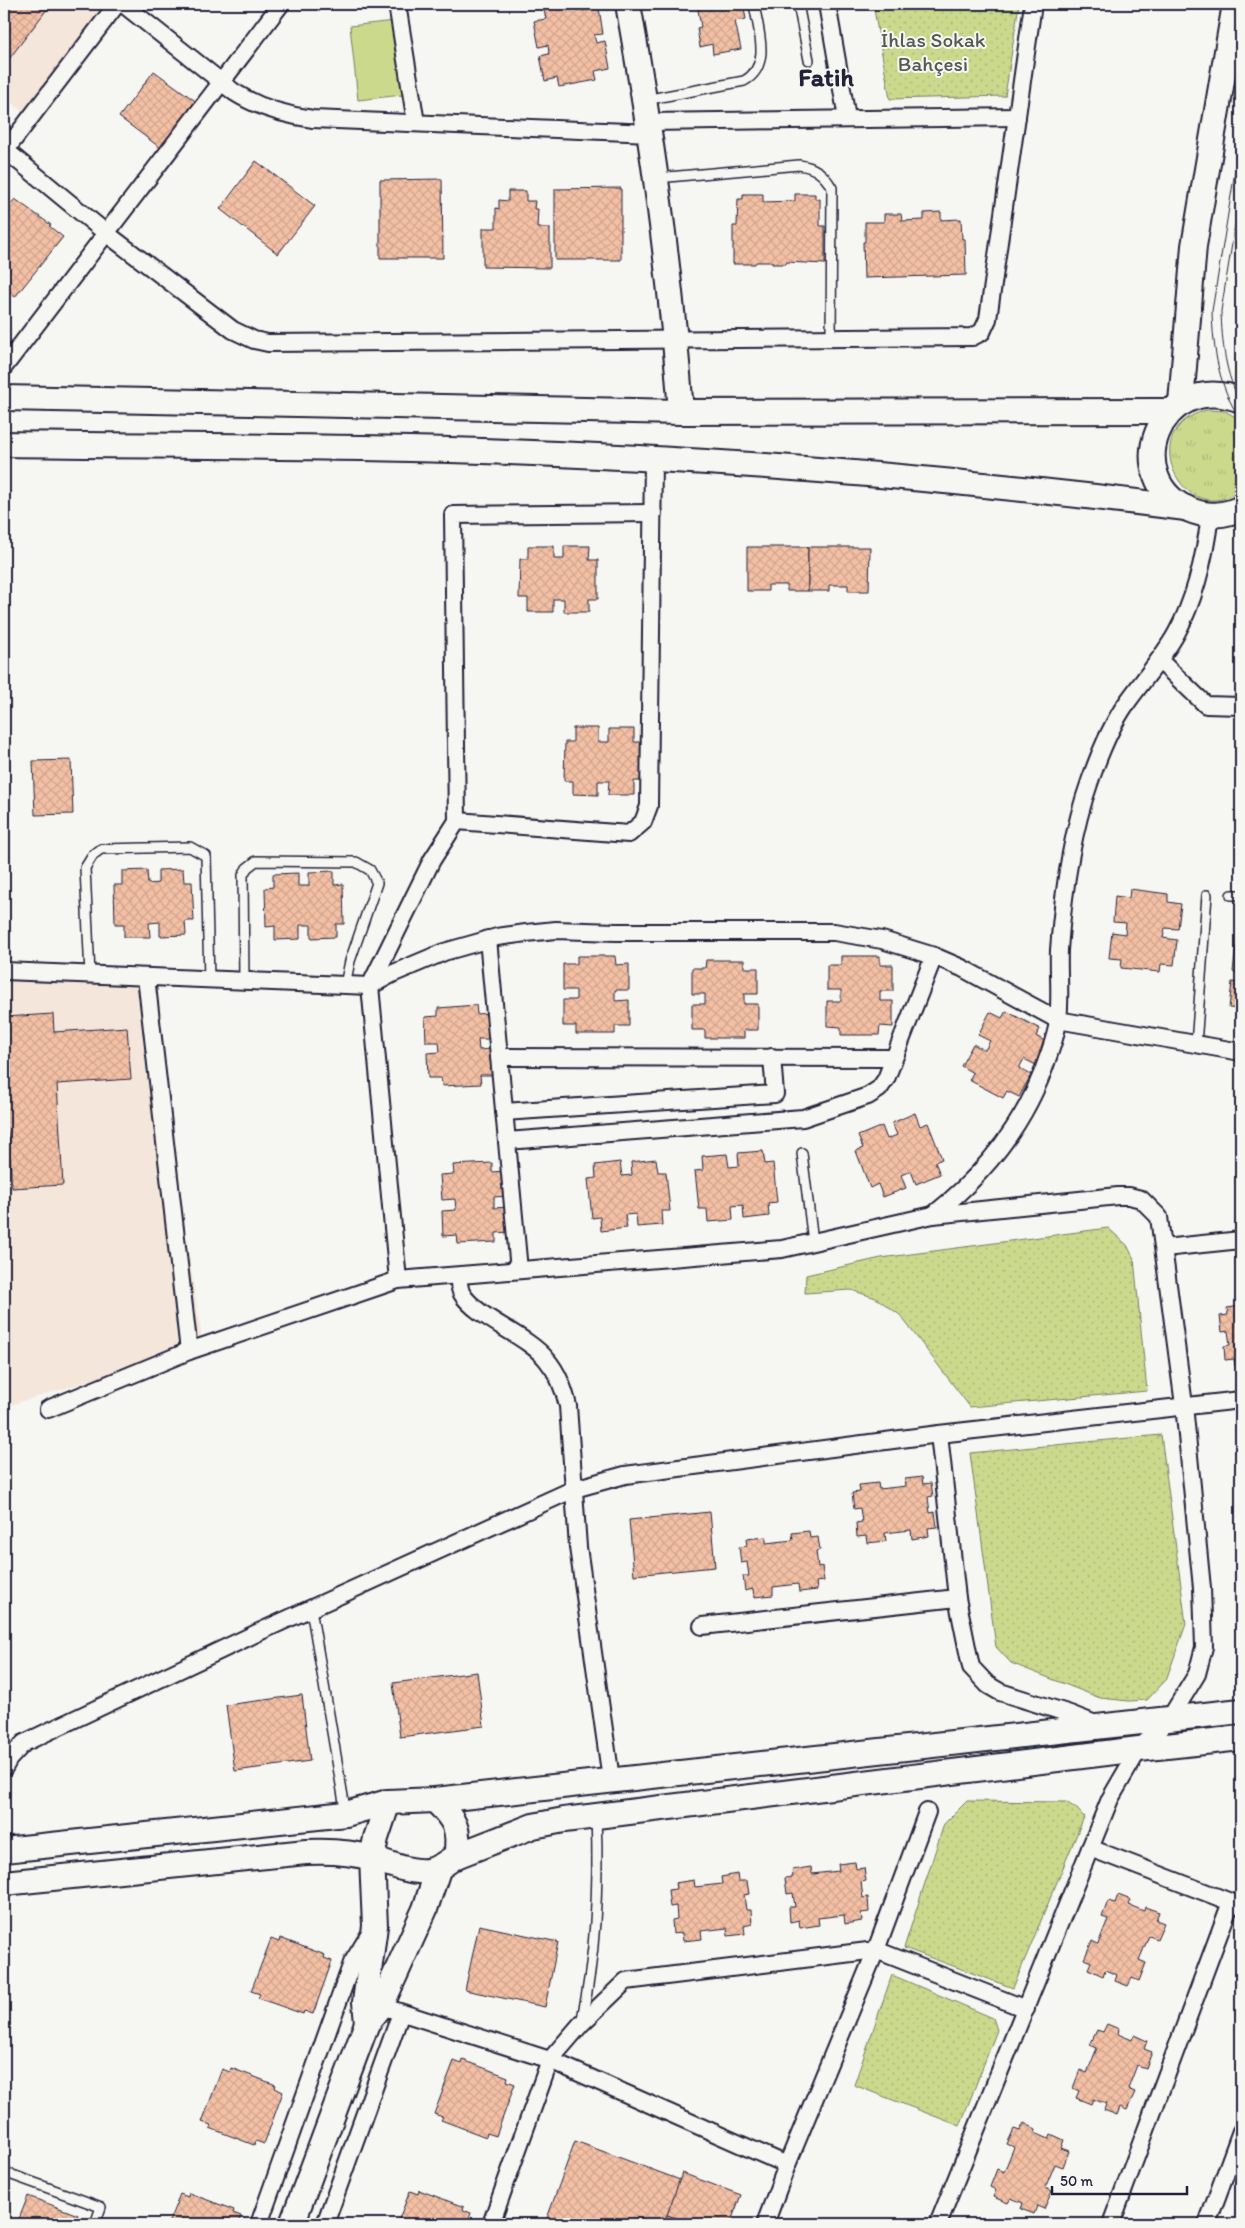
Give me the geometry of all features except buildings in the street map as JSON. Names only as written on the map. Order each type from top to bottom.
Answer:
[{"type":"street","points":[[116,4],[5,150],[106,233],[233,330],[254,340],[268,343],[972,336],[982,332],[988,319],[1033,4]]},
{"type":"street","points":[[123,4],[221,82],[249,101],[296,117],[416,123],[648,118],[1017,117]]},
{"type":"street","points":[[4,367],[281,4]]},
{"type":"street","points":[[397,4],[416,123]]},
{"type":"street","points":[[628,4],[648,118],[656,178],[676,339],[681,412]]},
{"type":"street","points":[[827,4],[847,118]]},
{"type":"street","points":[[1186,508],[1175,502],[1159,482],[1153,457],[1157,432],[1176,407],[1194,246],[1235,4]]},
{"type":"street","points":[[4,398],[681,412],[1176,407],[1204,394],[1217,394],[1241,400]]},
{"type":"street","points":[[4,444],[439,450],[653,459],[943,480],[1229,513],[1202,562],[1191,599],[1176,634],[1125,705],[1099,756],[1084,798],[1073,846],[1062,914],[1059,949],[1058,1020],[1043,1073],[1019,1122],[1004,1145],[971,1183],[933,1215]]},
{"type":"street","points":[[457,821],[629,834],[643,822],[649,806],[653,459]]},
{"type":"street","points":[[398,1280],[370,986],[432,860],[457,821],[453,515],[653,513]]},
{"type":"street","points":[[1159,660],[1206,705],[1241,706]]},
{"type":"street","points":[[4,971],[370,986],[444,952],[488,939],[556,930],[616,932],[834,932],[882,940],[934,956],[962,968],[1058,1020],[1241,1052]]},
{"type":"street","points":[[488,939],[519,1270]]},
{"type":"street","points":[[507,1141],[803,1118],[874,1093],[883,1084],[934,956]]},
{"type":"street","points":[[146,977],[189,1351]]},
{"type":"street","points":[[499,1057],[894,1058]]},
{"type":"street","points":[[504,1112],[776,1094],[772,1057]]},
{"type":"street","points":[[48,1409],[189,1351],[398,1280],[782,1249],[933,1215],[1129,1196],[1141,1199],[1159,1217],[1164,1248],[1184,1405],[1202,1588],[1204,1647],[1197,1674],[1170,1718],[1139,1749],[1110,1799],[938,2224]]},
{"type":"street","points":[[1164,1248],[1241,1240]]},
{"type":"street","points":[[458,1276],[461,1293],[471,1305],[522,1339],[547,1360],[564,1389],[568,1406],[578,1548],[611,1779]]},
{"type":"street","points":[[4,1768],[8,1759],[24,1743],[574,1489],[625,1475],[939,1434],[1241,1400]]},
{"type":"street","points":[[939,1434],[957,1598],[971,1667],[1000,1692],[1013,1698],[1042,1704],[1098,1726]]},
{"type":"street","points":[[702,1626],[957,1598]]},
{"type":"street","points":[[4,1850],[346,1814],[388,1802],[435,1800],[611,1779],[1241,1711]]},
{"type":"street","points":[[4,1884],[306,1852],[359,1854],[393,1865],[426,1871],[533,1826],[596,1816],[1241,1738]]},
{"type":"street","points":[[292,2224],[383,2014],[425,1908],[459,1841],[456,1826],[450,1815],[435,1800]]},
{"type":"street","points":[[388,1802],[376,1838],[372,1858],[375,1926],[366,2002],[383,2014],[550,2060],[787,2165]]},
{"type":"street","points":[[765,2224],[787,2165],[876,1950],[927,1812]]},
{"type":"street","points":[[1090,1848],[1236,1904],[1111,2224]]},
{"type":"street","points":[[259,2224],[352,1963],[375,1926]]},
{"type":"street","points":[[491,2224],[550,2060],[582,2024],[626,1981],[876,1950],[1026,2009]]},
{"type":"street","points":[[325,2224],[383,2014]]},
{"type":"street","points":[[1207,2224],[1241,2131]]},
{"type":"lane","points":[[648,118],[751,78],[760,66],[762,55],[754,4]]},
{"type":"lane","points":[[798,4],[809,60]]},
{"type":"lane","points":[[656,178],[799,165],[820,172],[832,188],[831,338]]},
{"type":"lane","points":[[90,975],[85,868],[88,861],[101,849],[190,847],[206,856],[209,980]]},
{"type":"lane","points":[[244,981],[243,875],[247,868],[256,861],[356,862],[370,870],[376,883],[350,961],[345,985]]},
{"type":"lane","points":[[1196,1045],[1207,895]]},
{"type":"lane","points":[[1231,895],[1241,895]]},
{"type":"lane","points":[[802,1153],[812,1242]]},
{"type":"lane","points":[[311,1609],[346,1814]]},
{"type":"lane","points":[[582,2024],[596,1933],[598,1894],[596,1816]]},
{"type":"lane","points":[[4,2172],[101,2207],[95,2224]]},
{"type":"shaded area","points":[[4,4],[127,4],[38,125],[4,96]]},
{"type":"shaded area","points":[[4,971],[146,977],[203,1346],[4,1407]]},
{"type":"green space","name":"İhlas Sokak Bahçesi","points":[[873,4],[1019,4],[1005,96],[890,99]]},
{"type":"green space","points":[[403,20],[411,94],[358,100],[350,26]]},
{"type":"green space","points":[[1207,410],[1225,411],[1241,420],[1241,489],[1221,499],[1202,498],[1186,489],[1175,473],[1170,455],[1173,437],[1184,421]]},
{"type":"green space","points":[[1108,1228],[1127,1245],[1134,1259],[1147,1391],[970,1407],[900,1315],[876,1298],[851,1290],[805,1293],[806,1275],[881,1258]]},
{"type":"green space","points":[[1161,1435],[1186,1624],[1166,1680],[1147,1700],[1129,1701],[1100,1698],[1011,1663],[996,1647],[970,1453]]},
{"type":"green space","points":[[967,1801],[1066,1802],[1077,1809],[1084,1817],[1013,1988],[904,1948],[944,1824]]},
{"type":"green space","points":[[892,1975],[993,2018],[997,2030],[960,2126],[854,2085]]},
{"type":"tram line","points":[[1241,135],[1212,311],[1214,340],[1222,382],[1233,408],[1241,420]]},
{"type":"tram line","points":[[1241,189],[1221,311],[1222,335],[1228,370],[1241,403]]},
{"type":"district","name":"Fatih","points":[[826,77]]}]
